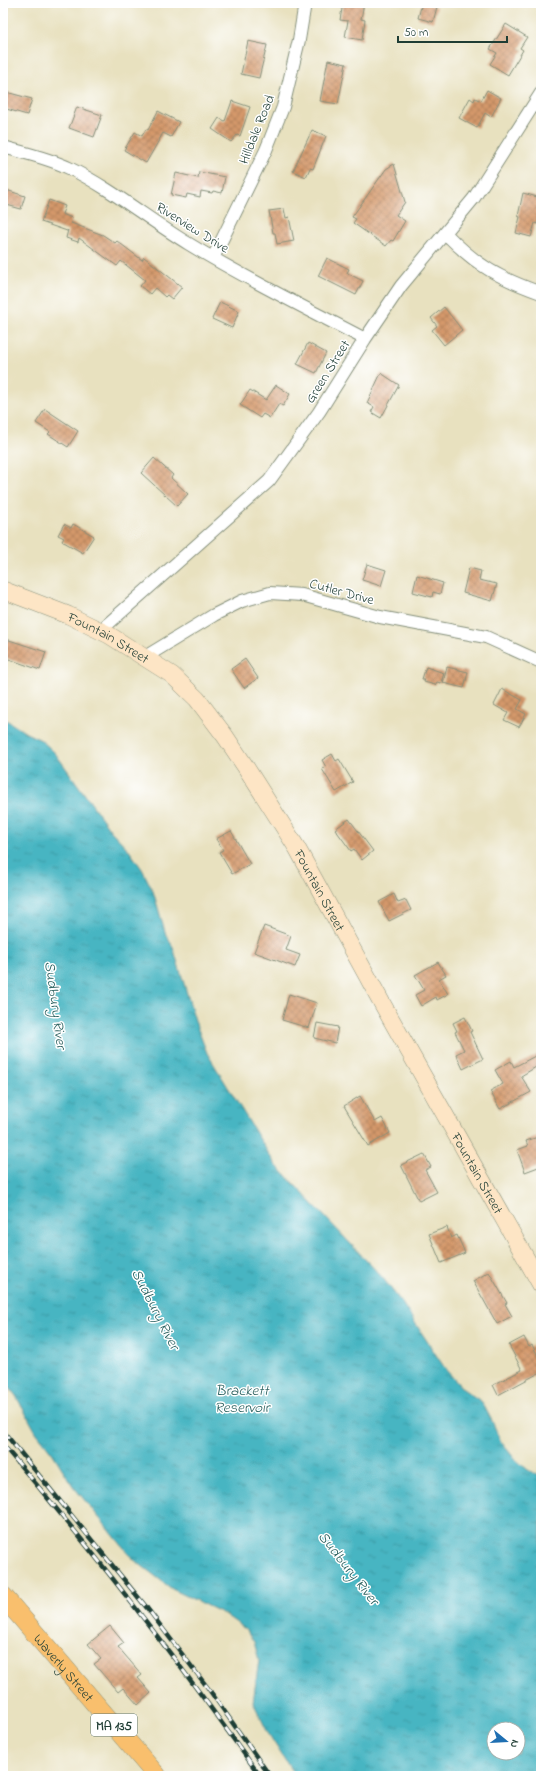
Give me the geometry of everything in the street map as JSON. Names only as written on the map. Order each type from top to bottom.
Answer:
[{"type":"main road","name":"Waverly Street","points":[[3,1596],[157,1776]]},
{"type":"street","name":"Hilldale Road","points":[[214,258],[266,150],[283,107],[299,40],[305,3]]},
{"type":"street","name":"Green Street","points":[[100,631],[269,481],[319,412],[365,338],[413,270],[446,234],[491,173],[541,93]]},
{"type":"street","name":"Riverview Drive","points":[[3,147],[42,157],[68,168],[92,181],[188,244],[243,276],[365,338]]},
{"type":"street","points":[[446,234],[463,252],[482,266],[503,279],[541,293]]},
{"type":"street","name":"Fountain Street","points":[[3,590],[68,615],[100,631],[145,657],[172,676],[197,699],[225,736],[297,848],[421,1073],[541,1285]]},
{"type":"street","name":"Cutler Drive","points":[[145,657],[214,615],[242,601],[270,593],[302,595],[380,617],[486,637],[541,662]]},
{"type":"water","name":"Brackett Reservoir","points":[[3,718],[26,733],[41,740],[55,753],[111,831],[128,849],[142,869],[153,891],[166,935],[173,947],[197,1027],[207,1053],[275,1164],[382,1277],[402,1303],[446,1370],[463,1389],[482,1402],[501,1442],[515,1459],[528,1470],[541,1477],[541,1776],[295,1776],[268,1733],[253,1702],[259,1660],[254,1642],[244,1628],[224,1614],[172,1589],[133,1559],[73,1486],[53,1454],[36,1432],[16,1396],[3,1379]]},
{"type":"building","points":[[343,3],[364,3],[361,19],[365,20],[362,40],[345,37],[348,21],[340,20]]},
{"type":"building","points":[[422,3],[437,7],[433,22],[418,18]]},
{"type":"building","points":[[506,24],[527,37],[520,48],[523,50],[508,75],[490,64],[497,53],[490,49]]},
{"type":"building","points":[[248,41],[267,45],[259,78],[241,74]]},
{"type":"building","points":[[328,60],[346,64],[338,104],[320,101]]},
{"type":"building","points":[[487,90],[501,98],[491,117],[485,113],[477,128],[459,118],[470,98],[474,101],[475,98],[481,101]]},
{"type":"building","points":[[6,92],[32,99],[27,115],[3,108]]},
{"type":"building","points":[[232,101],[250,107],[240,136],[237,135],[231,142],[212,129],[219,118],[225,121]]},
{"type":"building","points":[[77,107],[102,115],[94,137],[69,128]]},
{"type":"building","points":[[158,111],[179,122],[171,137],[163,133],[146,163],[124,150],[135,132],[142,136],[146,129],[148,130]]},
{"type":"building","points":[[312,130],[326,136],[313,169],[310,168],[306,177],[293,171]]},
{"type":"building","points":[[394,164],[405,202],[396,215],[405,221],[393,241],[391,240],[386,246],[353,223],[356,219],[352,217],[386,169]]},
{"type":"building","points":[[199,172],[225,177],[222,193],[201,191],[200,197],[187,194],[186,198],[171,195],[176,173],[198,178]]},
{"type":"building","points":[[3,189],[25,196],[21,209],[3,204]]},
{"type":"building","points":[[523,193],[541,198],[541,207],[537,224],[535,223],[531,237],[516,233]]},
{"type":"building","points":[[49,200],[65,206],[62,214],[72,218],[71,223],[103,235],[115,243],[117,241],[142,260],[144,257],[182,287],[172,299],[167,295],[165,297],[155,288],[150,294],[140,286],[145,280],[121,261],[117,266],[79,238],[78,242],[66,238],[68,230],[67,231],[41,222]]},
{"type":"building","points":[[284,209],[286,218],[289,217],[294,241],[277,244],[275,233],[273,233],[269,211]]},
{"type":"building","points":[[327,258],[349,269],[347,273],[363,281],[356,295],[318,276]]},
{"type":"building","points":[[220,302],[239,311],[232,328],[212,319]]},
{"type":"building","points":[[444,307],[462,330],[444,345],[432,330],[437,326],[431,318]]},
{"type":"building","points":[[308,343],[326,353],[316,373],[297,364]]},
{"type":"building","points":[[381,373],[399,385],[381,418],[371,412],[374,407],[367,403]]},
{"type":"building","points":[[276,385],[290,394],[283,406],[279,404],[270,418],[263,414],[260,418],[240,405],[250,390],[266,400]]},
{"type":"building","points":[[45,409],[78,431],[68,447],[48,434],[50,432],[36,423]]},
{"type":"building","points":[[154,458],[173,475],[171,478],[188,494],[177,506],[141,473]]},
{"type":"building","points":[[64,524],[71,528],[73,524],[94,536],[83,553],[62,541],[64,538],[58,535]]},
{"type":"building","points":[[367,564],[386,570],[381,586],[362,580]]},
{"type":"building","points":[[469,568],[481,571],[479,580],[497,584],[492,601],[463,593]]},
{"type":"building","points":[[417,575],[443,583],[440,594],[433,592],[432,597],[413,592]]},
{"type":"building","points":[[3,638],[46,652],[40,670],[3,657]]},
{"type":"building","points":[[245,659],[258,678],[244,688],[231,669]]},
{"type":"building","points":[[426,667],[444,673],[441,683],[437,682],[435,685],[424,682],[425,679],[422,679]]},
{"type":"building","points":[[447,667],[468,672],[464,688],[443,683]]},
{"type":"building","points":[[502,689],[522,700],[517,709],[526,714],[519,727],[504,720],[508,713],[494,705]]},
{"type":"building","points":[[332,754],[336,761],[339,759],[353,782],[336,792],[322,769],[326,767],[322,760]]},
{"type":"building","points":[[349,819],[373,851],[362,860],[354,849],[351,851],[335,829]]},
{"type":"building","points":[[231,831],[250,864],[232,874],[219,852],[223,850],[216,839]]},
{"type":"building","points":[[394,894],[398,903],[406,900],[411,910],[389,921],[379,902]]},
{"type":"building","points":[[264,926],[291,936],[286,950],[300,955],[295,967],[254,952]]},
{"type":"building","points":[[438,962],[446,975],[439,979],[448,994],[437,1000],[436,997],[421,1006],[415,995],[424,990],[415,975]]},
{"type":"building","points":[[289,994],[317,1003],[309,1028],[282,1020]]},
{"type":"building","points":[[465,1017],[472,1031],[470,1032],[483,1059],[463,1069],[456,1054],[464,1050],[455,1032],[457,1031],[453,1023]]},
{"type":"building","points":[[317,1023],[338,1027],[335,1043],[314,1038]]},
{"type":"building","points":[[539,1054],[541,1057],[541,1064],[521,1076],[531,1092],[500,1109],[490,1091],[503,1084],[495,1070],[511,1061],[514,1067]]},
{"type":"building","points":[[360,1096],[375,1122],[382,1118],[390,1133],[368,1146],[344,1106]]},
{"type":"building","points":[[541,1136],[541,1166],[525,1172],[517,1150],[528,1146],[526,1141]]},
{"type":"building","points":[[424,1154],[431,1167],[425,1170],[437,1192],[419,1201],[401,1165]]},
{"type":"building","points":[[447,1227],[451,1238],[457,1235],[465,1253],[441,1263],[429,1234]]},
{"type":"building","points":[[489,1272],[507,1303],[505,1304],[512,1316],[497,1324],[473,1281]]},
{"type":"building","points":[[524,1337],[529,1347],[532,1345],[541,1361],[541,1372],[498,1395],[493,1385],[522,1370],[509,1345]]},
{"type":"building","points":[[110,1626],[124,1643],[118,1647],[142,1675],[138,1678],[151,1693],[138,1705],[123,1688],[118,1692],[94,1664],[101,1659],[88,1644]]},
{"type":"railway","points":[[3,1431],[147,1608],[208,1688],[270,1776]]},
{"type":"railway","points":[[3,1445],[103,1566],[198,1691],[260,1776]]},
{"type":"water label","name":"Sudbury River","points":[[56,1005]]},
{"type":"water label","name":"Sudbury River","points":[[156,1309]]},
{"type":"water label","name":"Sudbury River","points":[[349,1568]]}]
